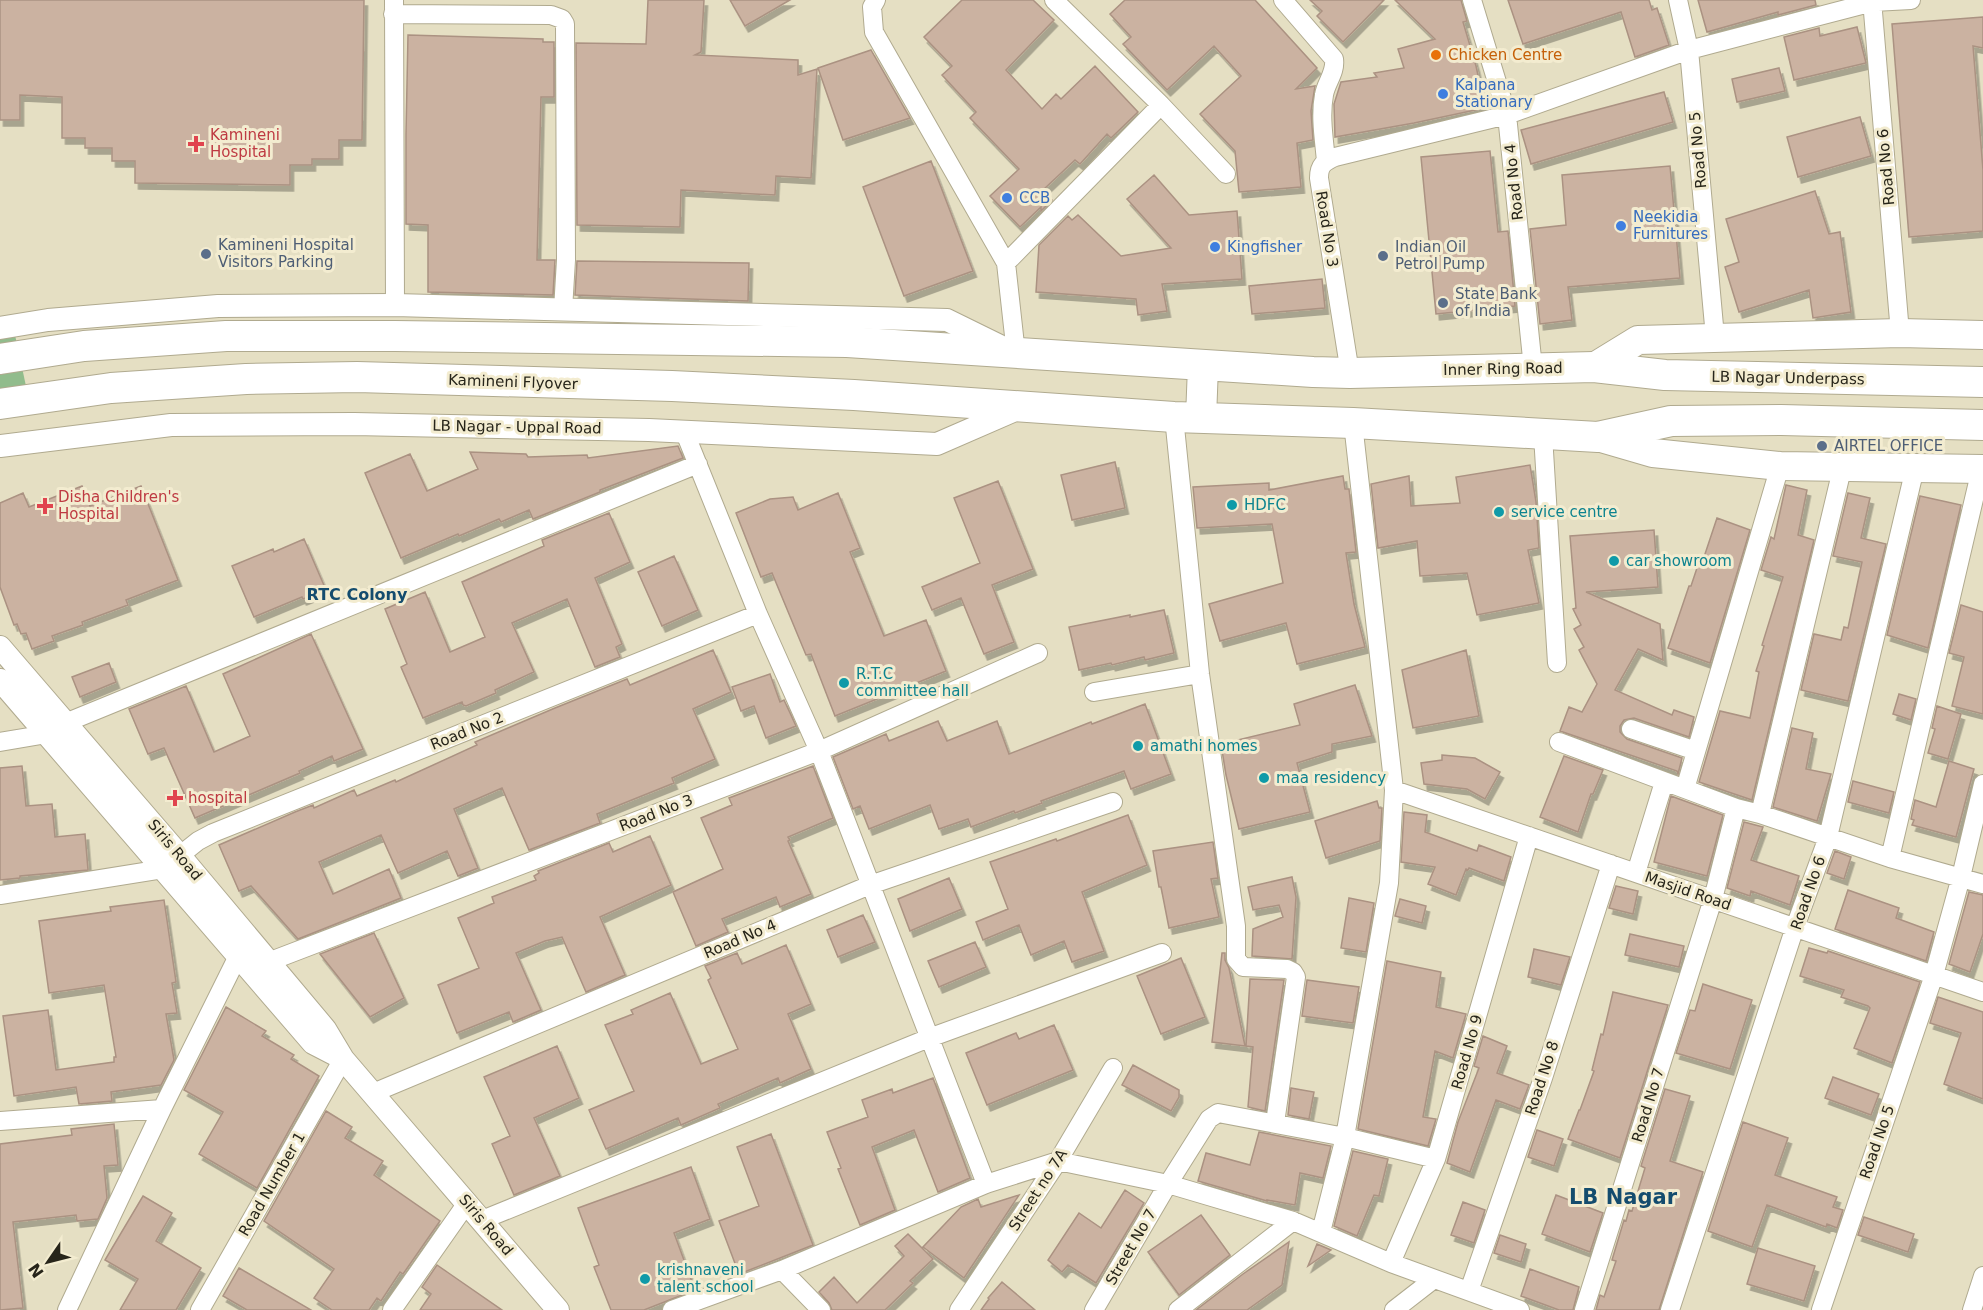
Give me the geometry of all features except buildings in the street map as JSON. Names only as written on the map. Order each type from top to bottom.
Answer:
[{"type":"highway","points":[[0,359],[84,346],[274,335],[848,342],[1016,354]]},
{"type":"highway","name":"Inner Ring Road","points":[[1016,354],[1350,373],[1594,367]]},
{"type":"highway","points":[[1187,417],[1203,366]]},
{"type":"highway","name":"LB Nagar Underpass","points":[[1594,367],[1665,375],[1983,382]]},
{"type":"highway","points":[[1313,372],[1314,422]]},
{"type":"highway","name":"Kamineni Flyover","points":[[0,404],[111,388],[257,379],[381,378],[684,387],[1026,405]]},
{"type":"highway","points":[[1026,405],[1187,417],[1353,423],[1598,437],[1671,421],[1781,420],[1983,425]]},
{"type":"main road","points":[[1594,367],[1638,340],[1900,333],[1983,335]]},
{"type":"main road","points":[[1598,437],[1653,453],[1780,466],[1843,465],[1982,469]]},
{"type":"street","points":[[876,0],[872,7],[874,32],[1006,263],[1016,354]]},
{"type":"street","points":[[1054,0],[1161,105],[1226,174]]},
{"type":"street","name":"Road No 3","points":[[1283,0],[1334,59],[1333,74],[1326,85],[1323,98],[1326,161],[1319,168],[1319,177],[1350,373]]},
{"type":"street","name":"Road No 4","points":[[1472,0],[1507,115],[1533,368]]},
{"type":"street","name":"Road No 5","points":[[1678,0],[1689,50],[1715,337]]},
{"type":"street","points":[[1326,161],[1507,115],[1689,50],[1872,1],[1911,0]]},
{"type":"street","name":"Road No 6","points":[[1872,1],[1900,333]]},
{"type":"street","points":[[394,305],[393,7],[551,15],[562,19],[565,24],[566,194],[563,310]]},
{"type":"street","points":[[1006,263],[1161,105]]},
{"type":"street","points":[[0,328],[48,320],[218,306],[394,305],[947,320],[1016,354]]},
{"type":"street","name":"LB Nagar - Uppal Road","points":[[0,446],[171,425],[354,424],[650,430],[937,444],[1026,405]]},
{"type":"street","points":[[1187,417],[1200,674],[1236,926],[1236,959],[1243,967],[1287,969],[1296,977],[1275,1123],[1436,1159]]},
{"type":"street","points":[[1321,1232],[1345,1137],[1389,883],[1394,790],[1353,423]]},
{"type":"street","points":[[685,433],[759,614],[819,751],[986,1185]]},
{"type":"street","points":[[1543,435],[1557,663]]},
{"type":"street","points":[[0,742],[56,729],[698,464]]},
{"type":"street","points":[[1760,813],[1843,465]]},
{"type":"street","points":[[1685,789],[1780,466]]},
{"type":"street","name":"Road No 6","points":[[1670,1310],[1796,927],[1828,837],[1915,468]]},
{"type":"street","points":[[1890,858],[1982,469]]},
{"type":"street","name":"Road No 2","points":[[172,863],[198,841],[213,833],[759,614]]},
{"type":"street","name":"Siris Road","points":[[0,647],[56,729],[172,863],[268,962],[325,1029],[343,1059],[556,1309]]},
{"type":"street","name":"Road No 3","points":[[268,962],[819,751],[1038,653]]},
{"type":"street","points":[[1094,692],[1200,674]]},
{"type":"street","name":"Siris Road","points":[[0,680],[56,729]]},
{"type":"street","points":[[1631,729],[1696,751]]},
{"type":"street","points":[[1559,742],[1736,808],[1760,813],[1890,858],[1983,884]]},
{"type":"street","points":[[1636,873],[1664,782]]},
{"type":"street","name":"Road No 5","points":[[1821,1310],[1934,975],[1983,784]]},
{"type":"street","name":"Masjid Road","points":[[1394,790],[1983,992]]},
{"type":"street","name":"Road No 4","points":[[373,1093],[870,885],[1113,802]]},
{"type":"street","name":"Road No 7","points":[[1584,1310],[1713,899],[1736,808]]},
{"type":"street","name":"Road No 9","points":[[1391,1263],[1436,1159],[1529,836]]},
{"type":"street","points":[[0,895],[172,863]]},
{"type":"street","name":"Siris Road","points":[[172,863],[238,956],[313,1043],[343,1059]]},
{"type":"street","name":"Road No 8","points":[[1469,1291],[1543,1078],[1611,864]]},
{"type":"street","points":[[482,1220],[929,1038],[1162,953]]},
{"type":"street","points":[[67,1310],[162,1109],[238,956]]},
{"type":"street","name":"Road Number 1","points":[[200,1310],[343,1059]]},
{"type":"street","name":"Street no 7A","points":[[959,1310],[1058,1161],[1113,1068]]},
{"type":"street","points":[[0,1121],[162,1109]]},
{"type":"street","name":"Street No 7","points":[[1094,1310],[1167,1184],[1213,1115],[1223,1114],[1275,1123]]},
{"type":"street","points":[[672,1310],[782,1270],[986,1185],[1058,1161],[1167,1184],[1293,1221],[1391,1263],[1520,1310]]},
{"type":"street","points":[[392,1310],[467,1203]]},
{"type":"street","points":[[1178,1310],[1293,1221]]},
{"type":"street","points":[[782,1270],[821,1310]]},
{"type":"street","points":[[1972,1310],[1983,1276]]},
{"type":"street","points":[[1394,1310],[1434,1279]]},
{"type":"green space","points":[[15,335],[32,414],[0,418],[0,338]]},
{"type":"place","name":"Chicken Centre","points":[[1436,55]]},
{"type":"place","name":"Kalpana Stationary","points":[[1443,94]]},
{"type":"place","name":"Kamineni Hospital","points":[[196,144]]},
{"type":"place","name":"CCB","points":[[1007,198]]},
{"type":"place","name":"Neekidia Furnitures","points":[[1621,226]]},
{"type":"place","name":"Kingfisher","points":[[1215,247]]},
{"type":"place","name":"Kamineni Hospital Visitors Parking","points":[[206,254]]},
{"type":"place","name":"Indian Oil Petrol Pump","points":[[1383,256]]},
{"type":"place","name":"State Bank of India","points":[[1443,303]]},
{"type":"place","name":"AIRTEL OFFICE","points":[[1822,446]]},
{"type":"place","name":"HDFC","points":[[1232,505]]},
{"type":"place","name":"Disha Children's Hospital","points":[[45,506]]},
{"type":"place","name":"service centre","points":[[1499,512]]},
{"type":"place","name":"car showroom","points":[[1614,561]]},
{"type":"place","name":"R.T.C committee hall","points":[[844,683]]},
{"type":"place","name":"amathi homes","points":[[1138,746]]},
{"type":"place","name":"maa residency","points":[[1264,778]]},
{"type":"place","name":"hospital","points":[[175,798]]},
{"type":"place","name":"krishnaveni talent school","points":[[645,1279]]},
{"type":"district","name":"RTC Colony","points":[[357,594]]},
{"type":"district","name":"LB Nagar","points":[[1623,1197]]}]
